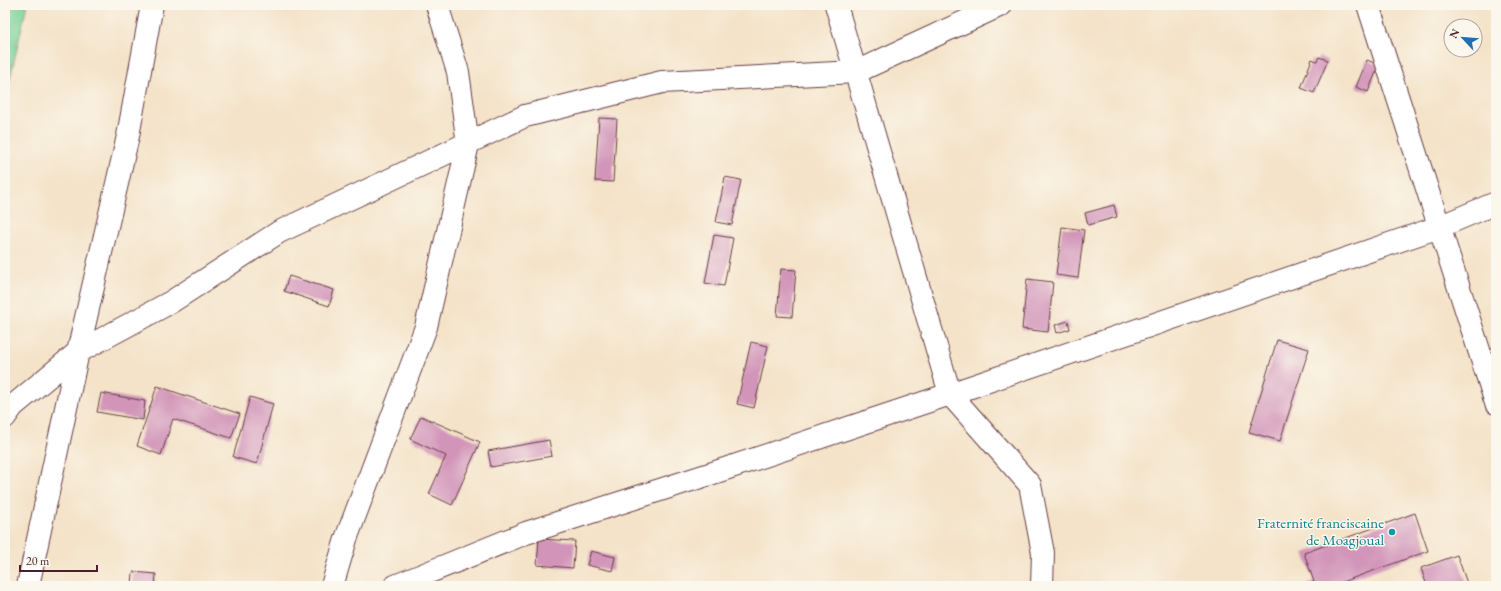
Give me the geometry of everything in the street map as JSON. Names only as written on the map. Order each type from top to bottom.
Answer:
[{"type":"street","points":[[28,586],[78,352],[128,136],[152,5]]},
{"type":"street","points":[[332,586],[346,539],[426,327],[468,144],[458,72],[437,5]]},
{"type":"street","points":[[836,5],[950,394],[1030,485],[1043,554],[1042,586]]},
{"type":"street","points":[[5,417],[13,406],[78,352],[171,302],[279,232],[526,116],[662,82],[856,72],[1001,5]]},
{"type":"street","points":[[1368,5],[1496,403]]},
{"type":"street","points":[[394,586],[526,533],[716,472],[950,394],[1439,227],[1496,203]]},
{"type":"green space","points":[[5,5],[27,5],[5,100]]},
{"type":"building","points":[[1319,57],[1328,60],[1314,93],[1301,88],[1312,59],[1317,61]]},
{"type":"building","points":[[1367,60],[1379,65],[1368,92],[1356,87]]},
{"type":"building","points":[[599,118],[617,119],[613,182],[595,181]]},
{"type":"building","points":[[725,177],[741,180],[732,225],[716,222]]},
{"type":"building","points":[[1114,205],[1117,217],[1088,225],[1085,213]]},
{"type":"building","points":[[1062,227],[1084,230],[1078,278],[1056,275]]},
{"type":"building","points":[[714,235],[733,238],[724,286],[705,283]]},
{"type":"building","points":[[781,269],[796,270],[792,317],[777,316]]},
{"type":"building","points":[[289,276],[334,290],[329,306],[284,291]]},
{"type":"building","points":[[1027,279],[1053,282],[1048,332],[1022,329]]},
{"type":"building","points":[[1068,321],[1070,329],[1057,333],[1055,325]]},
{"type":"building","points":[[1277,340],[1309,349],[1280,441],[1249,432]]},
{"type":"building","points":[[751,342],[768,346],[754,408],[737,404]]},
{"type":"building","points":[[157,386],[240,414],[231,438],[173,419],[161,455],[137,446]]},
{"type":"building","points":[[101,393],[145,401],[143,420],[97,412]]},
{"type":"building","points":[[250,397],[273,404],[257,464],[233,457]]},
{"type":"building","points":[[421,416],[480,442],[452,505],[429,494],[446,456],[410,439]]},
{"type":"building","points":[[549,440],[552,456],[491,467],[488,451]]},
{"type":"building","name":"Fraternité franciscaine de Moagjoual","points":[[1415,513],[1428,551],[1331,586],[1304,586],[1314,582],[1304,553]]},
{"type":"building","points":[[539,539],[575,541],[573,568],[537,565]]},
{"type":"building","points":[[591,551],[615,557],[612,571],[587,565]]},
{"type":"building","points":[[1457,555],[1468,586],[1427,586],[1421,568]]},
{"type":"building","points":[[133,572],[156,574],[155,586],[132,586]]},
{"type":"place","name":"Fraternité franciscaine de Moagjoual","points":[[1392,532]]}]
